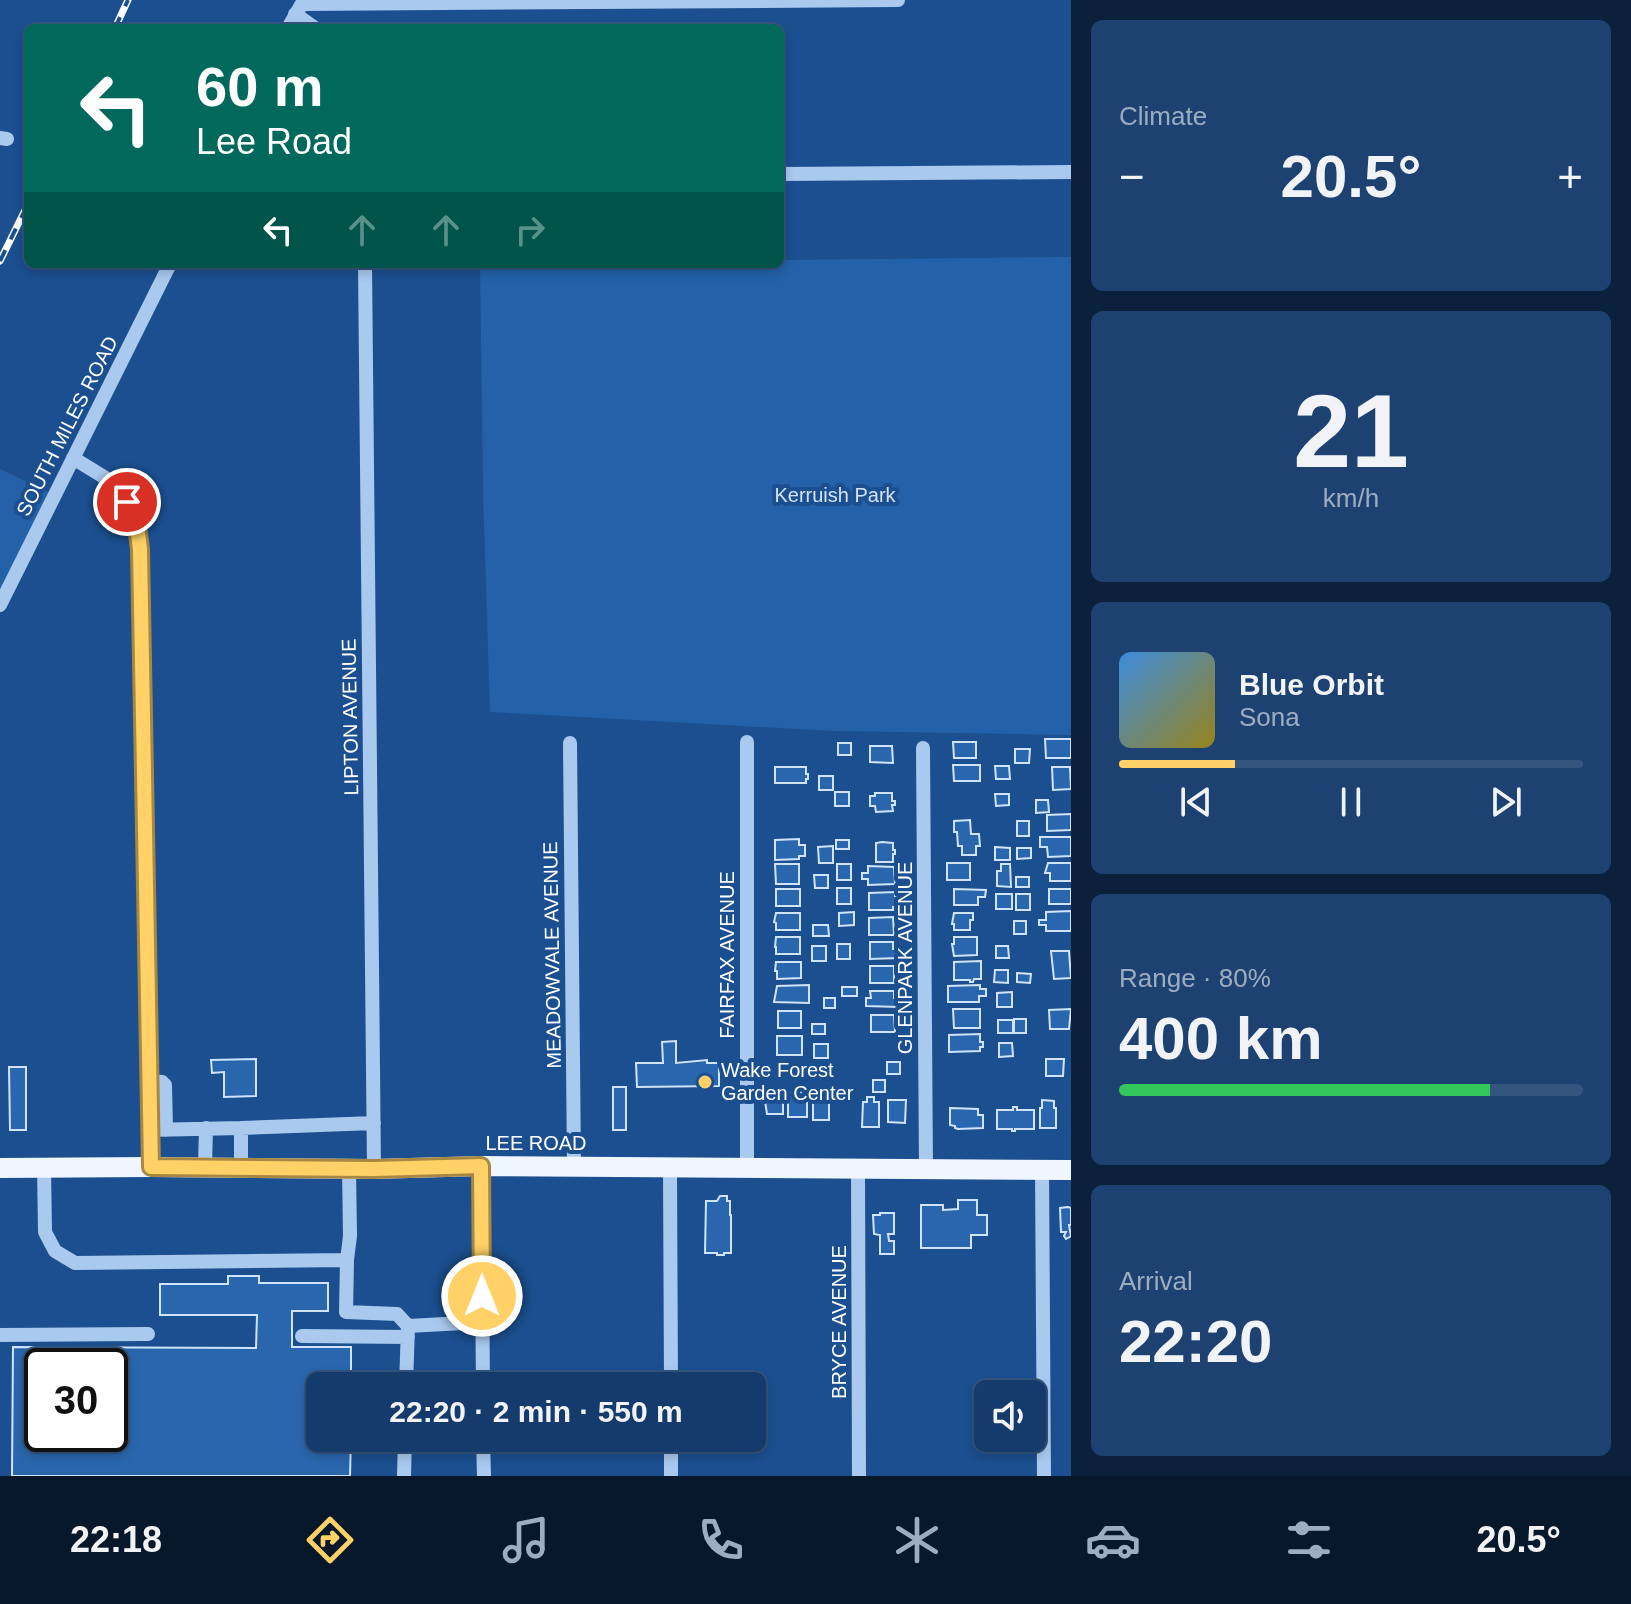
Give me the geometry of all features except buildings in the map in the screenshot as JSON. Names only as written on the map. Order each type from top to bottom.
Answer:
[{"type":"main road","name":"LEE ROAD","points":[[0,1168],[374,1169],[481,1166],[1071,1170]]},
{"type":"street","points":[[300,6],[898,0]]},
{"type":"street","points":[[290,24],[300,6]]},
{"type":"street","points":[[300,6],[312,24]]},
{"type":"street","points":[[784,174],[1071,172]]},
{"type":"street","name":"SOUTH MILES ROAD","points":[[0,605],[168,268]]},
{"type":"street","name":"LIPTON AVENUE","points":[[365,268],[374,1169]]},
{"type":"street","points":[[73,458],[117,485],[136,519],[140,549],[151,1167]]},
{"type":"street","name":"FAIRFAX AVENUE","points":[[747,742],[747,1168]]},
{"type":"street","name":"MEADOWVALE AVENUE","points":[[570,743],[574,1167]]},
{"type":"street","name":"GLENPARK AVENUE","points":[[923,748],[926,1169]]},
{"type":"street","points":[[149,1081],[165,1085],[166,1130]]},
{"type":"street","points":[[149,1130],[374,1123]]},
{"type":"street","points":[[205,1167],[206,1128]]},
{"type":"street","points":[[241,1128],[241,1168]]},
{"type":"street","points":[[481,1166],[483,1372]]},
{"type":"street","points":[[44,1167],[45,1232],[55,1251],[75,1263],[347,1260]]},
{"type":"street","points":[[670,1167],[671,1372]]},
{"type":"street","name":"BRYCE AVENUE","points":[[858,1168],[859,1476]]},
{"type":"street","points":[[349,1169],[350,1236],[346,1312],[397,1314],[408,1331],[407,1372]]},
{"type":"street","points":[[1042,1169],[1044,1476]]},
{"type":"street","points":[[302,1336],[408,1331],[482,1322]]},
{"type":"street","points":[[0,1335],[148,1334]]},
{"type":"street","points":[[404,1476],[405,1452]]},
{"type":"street","points":[[483,1452],[484,1476]]},
{"type":"street","points":[[671,1452],[671,1476]]},
{"type":"green space","name":"Kerruish Park","points":[[1071,257],[1071,735],[834,731],[490,712],[480,268],[784,268],[784,260]]},
{"type":"green space","points":[[0,469],[55,495],[0,605]]},
{"type":"railway","points":[[117,24],[128,0]]},
{"type":"railway","points":[[0,261],[24,212]]},
{"type":"place","name":"Wake Forest Garden Center","points":[[705,1082]]},
{"type":"route","points":[[127,502],[136,519],[140,549],[151,1167],[374,1169],[481,1166],[482,1296]]}]
